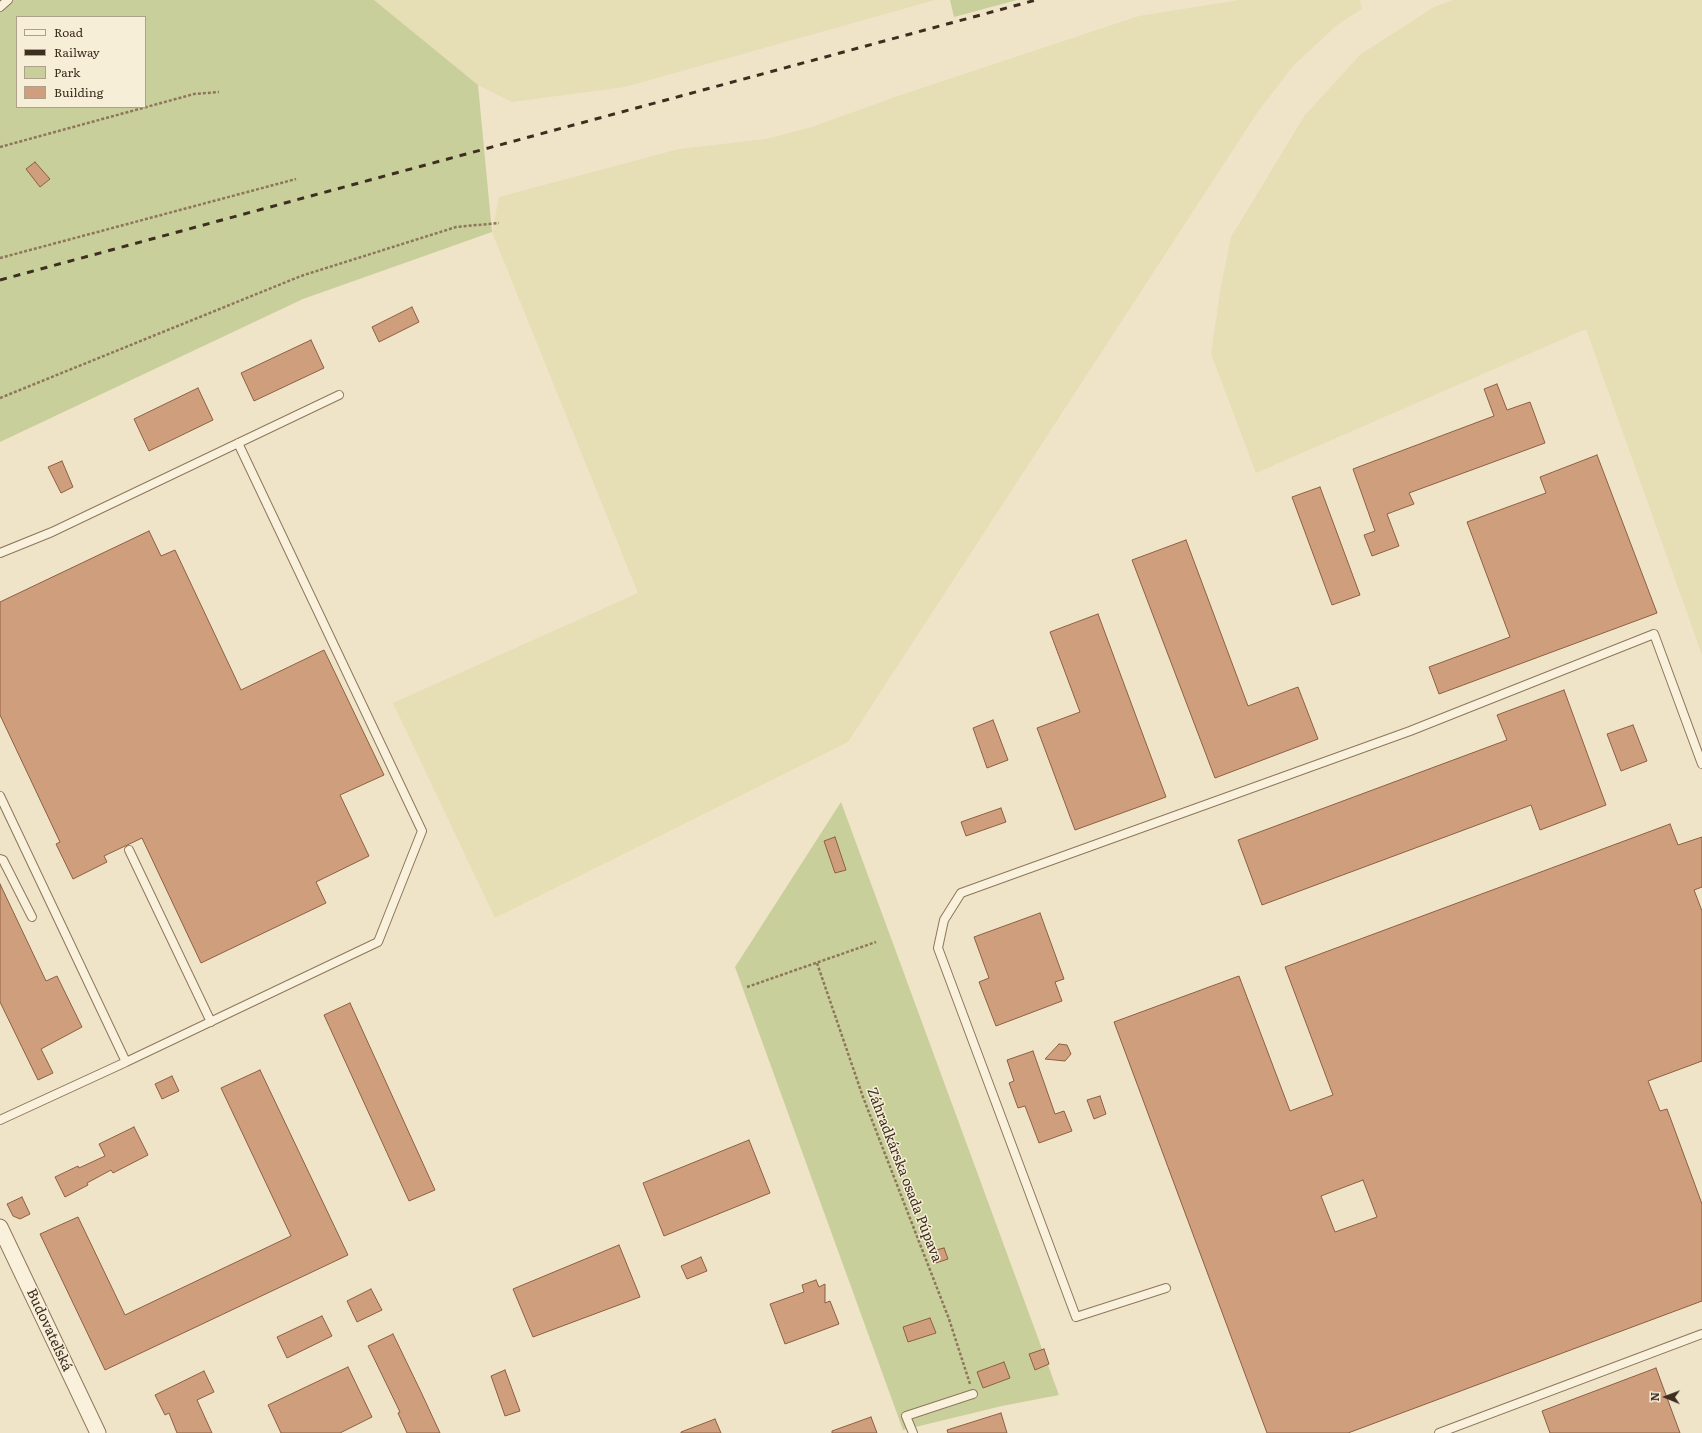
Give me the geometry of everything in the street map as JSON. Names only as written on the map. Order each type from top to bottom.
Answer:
[{"type":"street","name":"Budovateľská","points":[[0,1227],[98,1433]]},
{"type":"lane","points":[[0,7],[8,0]]},
{"type":"lane","points":[[0,553],[52,532],[339,395]]},
{"type":"lane","points":[[0,1120],[126,1062],[378,942],[422,831],[238,443]]},
{"type":"lane","points":[[1166,1288],[1076,1317],[938,948],[944,920],[961,893],[1410,731],[1654,634],[1702,764]]},
{"type":"lane","points":[[0,796],[126,1062]]},
{"type":"lane","points":[[129,850],[210,1022]]},
{"type":"lane","points":[[0,859],[3,860],[32,917]]},
{"type":"lane","points":[[1439,1433],[1702,1334]]},
{"type":"lane","points":[[913,1433],[906,1416],[973,1394]]},
{"type":"path","points":[[146,107],[194,94],[219,92]]},
{"type":"path","points":[[0,147],[143,108]]},
{"type":"path","points":[[0,258],[296,178]]},
{"type":"path","points":[[0,398],[301,276],[456,227],[499,223]]},
{"type":"path","points":[[747,988],[876,942]]},
{"type":"path","name":"Záhradkárska osada Púpava","points":[[818,963],[863,1098],[949,1319],[973,1394]]},
{"type":"shaded area","points":[[374,0],[935,0],[625,87],[512,102],[478,85]]},
{"type":"shaded area","points":[[1239,0],[1360,0],[1362,9],[1337,25],[1293,66],[1257,113],[848,742],[495,918],[393,703],[638,593],[492,232],[499,197],[679,149],[766,139],[812,127],[895,97],[1139,16]]},
{"type":"shaded area","points":[[1453,0],[1702,0],[1702,655],[1586,329],[1256,473],[1211,354],[1221,286],[1231,237],[1305,115],[1361,54],[1434,7]]},
{"type":"green space","points":[[0,0],[374,0],[478,85],[492,232],[303,299],[0,442]]},
{"type":"green space","points":[[950,0],[1017,0],[954,17]]},
{"type":"green space","points":[[841,802],[1059,1395],[1002,1406],[903,1430],[735,967]]},
{"type":"building","points":[[35,162],[50,179],[40,187],[26,169]]},
{"type":"building","points":[[412,307],[419,322],[379,342],[372,327]]},
{"type":"building","points":[[311,340],[324,368],[254,401],[241,373]]},
{"type":"building","points":[[1497,384],[1507,410],[1530,402],[1545,443],[1409,493],[1414,504],[1387,514],[1399,546],[1372,556],[1364,535],[1375,531],[1353,469],[1494,416],[1484,389]]},
{"type":"building","points":[[198,388],[213,420],[149,451],[134,419]]},
{"type":"building","points":[[1597,455],[1657,613],[1439,694],[1429,667],[1510,637],[1467,522],[1546,493],[1540,477]]},
{"type":"building","points":[[62,461],[73,487],[61,493],[48,467]]},
{"type":"building","points":[[1320,487],[1360,595],[1332,605],[1292,497]]},
{"type":"building","points":[[149,531],[161,556],[175,550],[241,690],[324,650],[384,775],[340,795],[369,856],[316,882],[326,903],[201,963],[142,838],[104,856],[107,862],[73,879],[56,844],[60,842],[0,715],[0,602]]},
{"type":"building","points":[[1186,540],[1248,706],[1298,687],[1318,739],[1215,778],[1132,560]]},
{"type":"building","points":[[1098,614],[1166,797],[1075,830],[1037,728],[1080,712],[1050,632]]},
{"type":"building","points":[[1564,690],[1606,805],[1540,830],[1531,805],[1262,905],[1238,840],[1507,740],[1497,715]]},
{"type":"building","points":[[993,720],[1008,760],[987,768],[973,728]]},
{"type":"building","points":[[1633,725],[1647,761],[1621,771],[1607,734]]},
{"type":"building","points":[[1001,808],[1006,822],[966,836],[961,822]]},
{"type":"building","points":[[1670,824],[1678,845],[1702,837],[1702,887],[1694,890],[1702,911],[1702,1061],[1648,1081],[1660,1111],[1667,1109],[1702,1204],[1702,1301],[1348,1433],[1267,1433],[1114,1022],[1239,976],[1290,1111],[1333,1095],[1285,967]],"holes":[[[1363,1180],[1377,1217],[1335,1232],[1321,1196]]]},
{"type":"building","points":[[835,837],[846,870],[835,873],[824,841]]},
{"type":"building","points":[[0,884],[46,981],[57,976],[82,1027],[41,1049],[53,1073],[38,1080],[0,1002]]},
{"type":"building","points":[[1040,913],[1064,979],[1055,982],[1062,1001],[996,1026],[979,982],[989,978],[974,937]]},
{"type":"building","points":[[350,1003],[435,1190],[409,1201],[324,1015]]},
{"type":"building","points":[[1059,1044],[1067,1045],[1071,1054],[1065,1061],[1045,1059]]},
{"type":"building","points":[[1033,1051],[1055,1114],[1064,1111],[1072,1131],[1039,1143],[1025,1106],[1018,1108],[1009,1083],[1014,1081],[1007,1060]]},
{"type":"building","points":[[260,1070],[348,1255],[105,1370],[40,1234],[78,1217],[125,1315],[291,1236],[221,1088]]},
{"type":"building","points":[[172,1076],[179,1091],[162,1099],[155,1084]]},
{"type":"building","points":[[1100,1096],[1106,1114],[1094,1119],[1087,1100]]},
{"type":"building","points":[[134,1127],[148,1155],[113,1173],[111,1170],[87,1183],[88,1185],[65,1197],[55,1177],[78,1166],[79,1168],[105,1156],[99,1144]]},
{"type":"building","points":[[749,1140],[770,1193],[664,1236],[643,1183]]},
{"type":"building","points":[[22,1197],[30,1214],[20,1219],[13,1216],[7,1204]]},
{"type":"building","points":[[619,1245],[640,1297],[533,1337],[513,1289]]},
{"type":"building","points":[[944,1248],[948,1259],[936,1263],[932,1251]]},
{"type":"building","points":[[701,1257],[707,1271],[687,1279],[681,1266]]},
{"type":"building","points":[[816,1280],[819,1287],[825,1284],[825,1303],[830,1301],[839,1324],[785,1344],[770,1304],[804,1292],[802,1285]]},
{"type":"building","points":[[371,1289],[382,1310],[357,1322],[347,1301]]},
{"type":"building","points":[[322,1316],[332,1336],[287,1358],[277,1337]]},
{"type":"building","points":[[930,1318],[936,1333],[908,1342],[903,1327]]},
{"type":"building","points":[[393,1334],[440,1433],[407,1433],[398,1413],[400,1412],[368,1346]]},
{"type":"building","points":[[1044,1349],[1049,1364],[1035,1370],[1029,1354]]},
{"type":"building","points":[[1004,1362],[1010,1378],[983,1388],[977,1372]]},
{"type":"building","points":[[348,1367],[372,1417],[340,1433],[281,1433],[268,1405]]},
{"type":"building","points":[[1656,1368],[1680,1433],[1550,1433],[1542,1411]]},
{"type":"building","points":[[505,1370],[520,1411],[505,1416],[491,1376]]},
{"type":"building","points":[[204,1371],[214,1392],[197,1400],[212,1433],[177,1433],[169,1413],[165,1415],[155,1395]]},
{"type":"building","points":[[1001,1413],[1007,1433],[948,1433],[947,1430]]},
{"type":"building","points":[[871,1417],[877,1433],[832,1433],[832,1431]]},
{"type":"building","points":[[715,1419],[721,1433],[681,1433],[681,1432]]},
{"type":"railway","points":[[0,280],[1036,0]]}]
